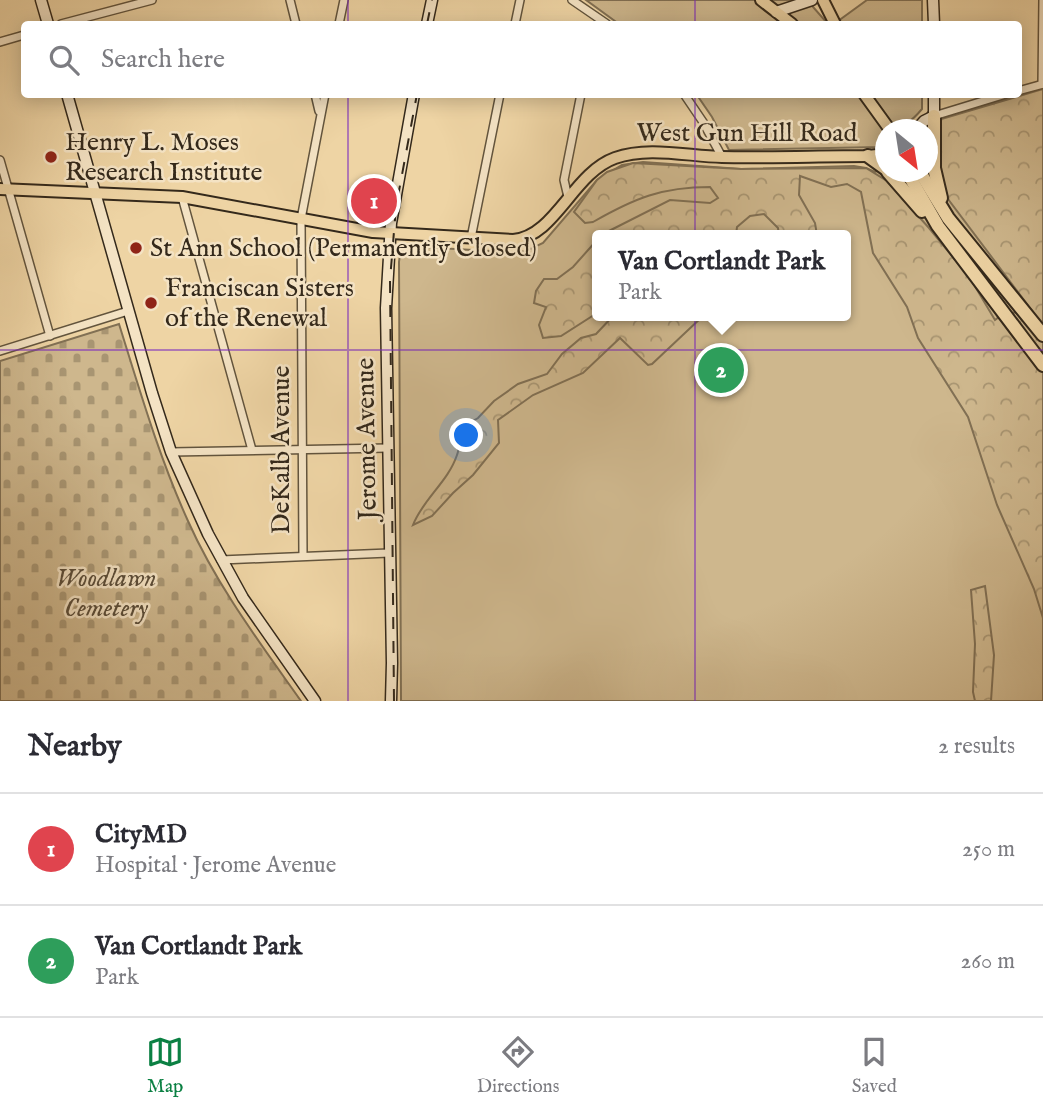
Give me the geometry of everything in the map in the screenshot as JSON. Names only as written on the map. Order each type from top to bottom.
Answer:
[{"type":"highway","points":[[934,116],[934,174],[943,222]]},
{"type":"highway","points":[[868,156],[875,161]]},
{"type":"highway","points":[[897,182],[923,214],[943,222]]},
{"type":"highway","points":[[914,182],[1043,365]]},
{"type":"highway","points":[[925,182],[943,222],[1043,335]]},
{"type":"main road","points":[[41,0],[47,21]]},
{"type":"main road","points":[[428,21],[432,0]]},
{"type":"main road","points":[[761,0],[788,21]]},
{"type":"main road","points":[[776,12],[812,0]]},
{"type":"main road","points":[[823,0],[834,21]]},
{"type":"main road","points":[[933,0],[934,21]]},
{"type":"main road","points":[[68,98],[171,452],[243,598],[314,701]]},
{"type":"main road","name":"Jerome Avenue","points":[[391,701],[387,308],[390,234],[413,98]]},
{"type":"main road","points":[[867,98],[883,119]]},
{"type":"main road","points":[[873,98],[879,113]]},
{"type":"main road","points":[[928,119],[934,116],[934,98]]},
{"type":"main road","name":"West Gun Hill Road","points":[[4,189],[181,197],[390,234],[509,241],[528,237],[540,229],[598,166],[629,154],[649,152],[722,157],[875,155]]},
{"type":"street","points":[[70,21],[127,3],[152,0]]},
{"type":"street","points":[[290,0],[295,21]]},
{"type":"street","points":[[340,21],[344,0]]},
{"type":"street","points":[[515,21],[520,0]]},
{"type":"street","points":[[572,0],[595,21]]},
{"type":"street","points":[[1022,90],[1043,84],[1043,0]]},
{"type":"street","points":[[0,42],[21,36]]},
{"type":"street","points":[[316,98],[321,115]]},
{"type":"street","name":"DeKalb Avenue","points":[[303,556],[301,219],[324,98]]},
{"type":"street","points":[[471,238],[499,98]]},
{"type":"street","points":[[568,197],[564,180],[580,98]]},
{"type":"street","points":[[687,98],[722,157]]},
{"type":"street","points":[[934,116],[993,98]]},
{"type":"street","points":[[0,160],[4,189],[50,336]]},
{"type":"street","points":[[181,197],[252,450]]},
{"type":"street","points":[[0,351],[128,311]]},
{"type":"street","points":[[171,452],[388,448]]},
{"type":"street","points":[[222,560],[389,553]]},
{"type":"green space","points":[[586,0],[807,0],[825,21],[615,21]]},
{"type":"green space","points":[[867,0],[922,0],[922,21],[838,21]]},
{"type":"green space","points":[[1043,89],[1043,701],[401,701],[401,246],[526,251],[543,243],[597,180],[622,165],[643,162],[741,169],[866,168],[875,172],[875,182],[938,182],[938,120],[1013,98],[1022,98],[1022,95]]},
{"type":"green space","points":[[1043,89],[1043,618],[1034,589],[997,505],[968,417],[918,338],[907,307],[873,253],[861,192],[847,184],[831,187],[800,176],[799,195],[816,230],[778,230],[764,214],[750,216],[737,230],[611,230],[670,200],[710,203],[718,198],[710,187],[677,189],[649,196],[622,206],[593,222],[585,223],[574,212],[597,180],[607,172],[633,163],[741,169],[866,168],[875,174],[875,182],[888,182],[929,228],[970,278],[995,320],[1004,313],[1033,312],[948,199],[940,174],[938,120],[1013,98],[1022,98],[1022,95]]},
{"type":"green space","points":[[699,98],[922,98],[922,109],[912,119],[875,119],[875,147],[729,150]]},
{"type":"green space","points":[[592,246],[592,316],[561,336],[543,338],[539,325],[546,307],[534,303],[536,291],[544,279],[557,279],[573,267]]},
{"type":"green space","points":[[608,321],[698,321],[648,365],[620,338],[583,373],[533,395],[498,420],[499,443],[473,475],[432,516],[413,525],[453,465],[458,452],[461,428],[478,418],[494,401],[518,384],[547,374],[562,354],[581,338],[596,334]]},
{"type":"green space","name":"Woodlawn Cemetery","points":[[119,324],[159,448],[200,545],[240,614],[301,701],[0,701],[0,361]]},
{"type":"green space","points":[[985,586],[994,655],[991,701],[975,701],[971,590]]},
{"type":"railway","points":[[428,21],[432,0]]},
{"type":"railway","points":[[394,701],[390,280],[396,207],[416,98]]},
{"type":"place","name":"Henry L. Moses Research Institute","points":[[51,157]]},
{"type":"place","name":"CityMD","points":[[374,201]]},
{"type":"place","name":"St Ann School (Permanently Closed)","points":[[136,248]]},
{"type":"place","name":"Franciscan Sisters of the Renewal","points":[[151,303]]},
{"type":"place","name":"Van Cortlandt Park","points":[[721,370]]}]
